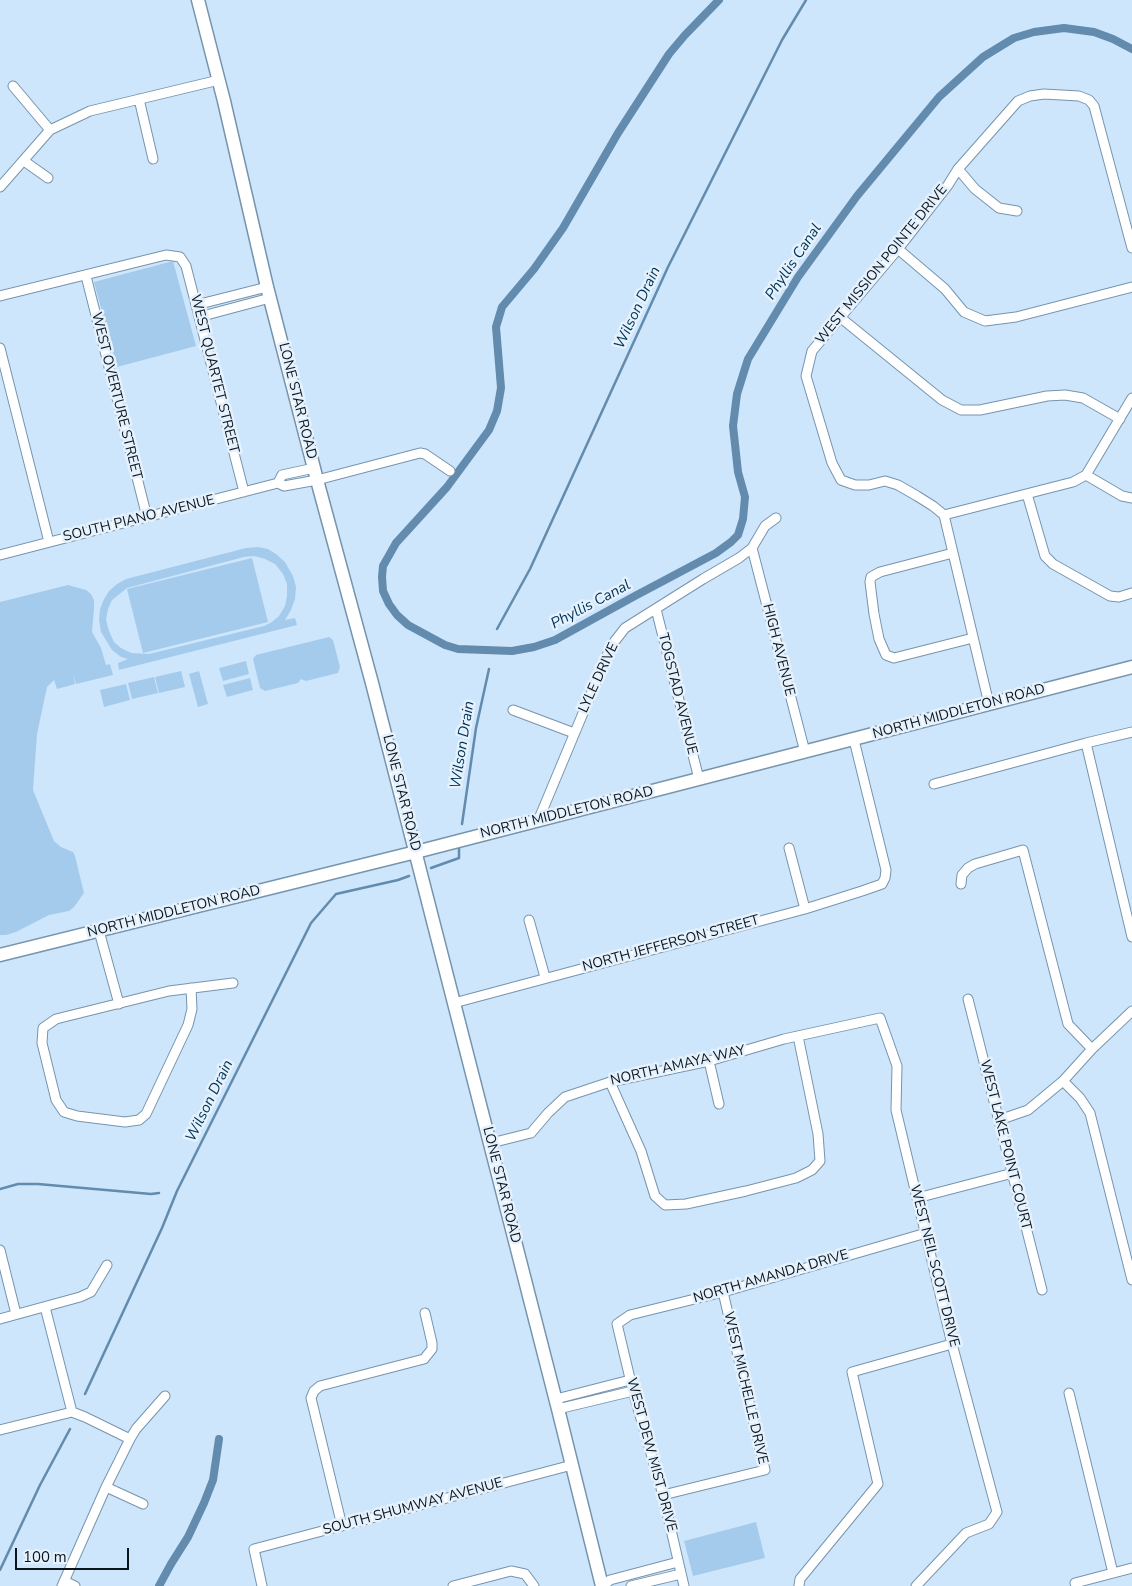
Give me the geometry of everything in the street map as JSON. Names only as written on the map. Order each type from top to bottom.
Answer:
[{"type":"main road","name":"LONE STAR ROAD","points":[[198,0],[315,474],[416,852],[602,1586]]},
{"type":"main road","name":"NORTH MIDDLETON ROAD","points":[[0,955],[699,780],[1132,667]]},
{"type":"street","points":[[0,188],[50,130],[90,111],[218,80]]},
{"type":"street","points":[[13,86],[50,130]]},
{"type":"street","name":"WEST MISSION POINTE DRIVE","points":[[944,515],[917,496],[885,480],[869,485],[855,485],[841,480],[832,463],[806,376],[812,351],[898,250],[958,169],[1018,101],[1030,96],[1044,94],[1079,96],[1089,100],[1094,106],[1132,248]]},
{"type":"street","points":[[139,99],[153,159]]},
{"type":"street","points":[[24,161],[48,178]]},
{"type":"street","points":[[958,169],[975,189],[999,208],[1017,211]]},
{"type":"street","points":[[898,250],[945,289],[964,312],[985,321],[1016,317],[1132,287]]},
{"type":"street","name":"WEST QUARTET STREET","points":[[86,276],[166,255],[180,257],[186,266],[244,492]]},
{"type":"street","points":[[0,296],[86,276]]},
{"type":"street","name":"WEST OVERTURE STREET","points":[[86,276],[146,517]]},
{"type":"street","points":[[196,304],[269,292]]},
{"type":"street","points":[[199,316],[269,292]]},
{"type":"street","points":[[842,318],[942,400],[961,410],[980,410],[1047,396],[1065,395],[1083,398],[1120,419]]},
{"type":"street","points":[[0,348],[49,542]]},
{"type":"street","points":[[989,704],[944,515],[1074,482],[1086,475],[1132,398]]},
{"type":"street","name":"SOUTH PIANO AVENUE","points":[[0,556],[278,483],[284,486],[315,474],[420,453],[425,454],[450,471]]},
{"type":"street","points":[[1086,475],[1122,496],[1132,498]]},
{"type":"street","points":[[1027,494],[1045,556],[1053,564],[1110,596],[1119,597],[1132,593]]},
{"type":"street","name":"LYLE DRIVE","points":[[538,820],[611,646],[625,628],[702,579],[740,558],[752,548],[765,526],[776,518]]},
{"type":"street","name":"HIGH AVENUE","points":[[752,548],[805,752]]},
{"type":"street","points":[[953,553],[880,572],[871,577],[874,614],[879,639],[886,655],[894,658],[973,638]]},
{"type":"street","name":"TOGSTAD AVENUE","points":[[656,609],[699,780]]},
{"type":"street","points":[[513,710],[574,734]]},
{"type":"street","points":[[934,784],[1132,732]]},
{"type":"street","name":"NORTH JEFFERSON STREET","points":[[454,1003],[545,977],[805,909],[882,884],[886,870],[854,740]]},
{"type":"street","points":[[1086,743],[1132,937]]},
{"type":"street","points":[[790,848],[805,909]]},
{"type":"street","points":[[961,884],[962,874],[975,864],[1024,850],[1068,1024],[1092,1049]]},
{"type":"street","points":[[529,920],[545,977]]},
{"type":"street","points":[[99,931],[118,1004]]},
{"type":"street","points":[[191,988],[192,1009],[188,1025],[146,1114],[139,1120],[125,1122],[77,1116],[64,1112],[56,1100],[42,1043],[43,1028],[56,1019],[170,991],[191,988],[233,982]]},
{"type":"street","name":"WEST LAKE POINT COURT","points":[[968,999],[1042,1290]]},
{"type":"street","points":[[999,1120],[1028,1110],[1063,1081],[1092,1049],[1132,1011]]},
{"type":"street","name":"NORTH AMAYA WAY","points":[[491,1143],[531,1133],[565,1097],[610,1082],[709,1061],[798,1036],[880,1018]]},
{"type":"street","name":"WEST NEIL SCOTT DRIVE","points":[[880,1018],[897,1066],[896,1110],[952,1344],[997,1512],[989,1524],[966,1533],[916,1586]]},
{"type":"street","points":[[610,1082],[641,1151],[655,1196],[665,1205],[686,1204],[796,1178],[812,1170],[820,1161],[818,1134],[798,1036]]},
{"type":"street","points":[[709,1061],[719,1104]]},
{"type":"street","points":[[1063,1081],[1080,1098],[1090,1113],[1132,1280]]},
{"type":"street","points":[[917,1198],[1013,1174]]},
{"type":"street","name":"NORTH AMANDA DRIVE","points":[[617,1324],[630,1315],[723,1292],[926,1233]]},
{"type":"street","points":[[0,1250],[16,1314]]},
{"type":"street","points":[[0,1318],[45,1307],[91,1292],[107,1265]]},
{"type":"street","name":"WEST MICHELLE DRIVE","points":[[663,1495],[765,1470],[723,1292]]},
{"type":"street","points":[[45,1307],[72,1412]]},
{"type":"street","points":[[342,1526],[311,1398],[314,1391],[320,1386],[424,1359],[432,1349],[425,1313]]},
{"type":"street","name":"WEST DEW MIST DRIVE","points":[[617,1324],[630,1380],[663,1495],[684,1586]]},
{"type":"street","points":[[800,1586],[800,1579],[878,1484],[852,1372],[952,1344]]},
{"type":"street","points":[[557,1404],[630,1380]]},
{"type":"street","points":[[557,1404],[633,1391]]},
{"type":"street","points":[[1069,1393],[1112,1573]]},
{"type":"street","points":[[75,1586],[63,1584],[106,1488],[136,1429],[166,1396]]},
{"type":"street","points":[[0,1430],[72,1412],[130,1439]]},
{"type":"street","name":"SOUTH SHUMWAY AVENUE","points":[[262,1586],[254,1549],[572,1465]]},
{"type":"street","points":[[106,1488],[143,1504]]},
{"type":"street","points":[[602,1586],[610,1580],[678,1562]]},
{"type":"street","points":[[1075,1583],[1132,1568]]},
{"type":"street","points":[[453,1586],[511,1571],[526,1574],[534,1586]]},
{"type":"street","points":[[631,1586],[681,1574]]},
{"type":"shaded area","points":[[173,261],[196,346],[117,367],[94,282]]},
{"type":"shaded area","points":[[258,547],[268,549],[285,562],[293,576],[296,587],[295,599],[285,620],[295,618],[297,625],[119,670],[118,663],[128,659],[121,657],[112,650],[101,632],[99,620],[100,609],[109,591],[126,579],[246,548]],"holes":[[[254,556],[275,564],[283,574],[287,584],[285,606],[279,616],[272,622],[264,626],[149,654],[131,653],[114,642],[106,620],[108,609],[112,600],[127,588],[244,557]]]},
{"type":"shaded area","points":[[252,558],[268,622],[143,653],[127,589]]},
{"type":"shaded area","points":[[68,585],[86,590],[94,600],[92,632],[101,648],[106,665],[110,664],[113,675],[76,684],[73,674],[75,684],[57,689],[54,680],[47,687],[37,734],[33,790],[54,841],[61,847],[73,852],[75,856],[84,893],[69,911],[49,915],[16,932],[0,935],[0,602]]},
{"type":"shaded area","points":[[329,637],[333,640],[340,667],[338,673],[306,681],[301,679],[298,683],[265,691],[260,688],[253,659],[256,655]]},
{"type":"shaded area","points":[[246,661],[249,674],[223,681],[219,668]]},
{"type":"shaded area","points":[[181,671],[185,687],[159,693],[155,677]]},
{"type":"shaded area","points":[[199,671],[208,704],[198,707],[189,674]]},
{"type":"shaded area","points":[[154,677],[158,693],[132,699],[128,683]]},
{"type":"shaded area","points":[[250,678],[253,690],[227,697],[223,685]]},
{"type":"shaded area","points":[[126,684],[130,700],[104,707],[100,690]]},
{"type":"shaded area","points":[[756,1522],[765,1558],[693,1576],[684,1541]]},
{"type":"waterway","name":"Phyllis Canal","points":[[719,0],[669,54],[618,133],[563,228],[534,269],[502,307],[496,327],[501,388],[497,411],[489,430],[447,487],[396,543],[383,566],[383,591],[397,615],[408,625],[445,645],[458,649],[512,651],[534,647],[555,640],[716,553],[731,542],[738,535],[743,519],[745,497],[738,472],[733,426],[737,394],[748,359],[798,277],[857,196],[939,97],[983,57],[1014,38],[1034,32],[1064,28],[1094,32],[1132,49]]},
{"type":"waterway","name":"Wilson Drain","points":[[497,629],[530,569],[668,267],[782,40],[806,0]]},
{"type":"waterway","name":"Wilson Drain","points":[[462,824],[476,728],[489,669]]},
{"type":"waterway","name":"Wilson Drain","points":[[431,868],[459,858],[459,848]]},
{"type":"waterway","name":"Wilson Drain","points":[[85,1394],[162,1228],[177,1191],[311,923],[336,894],[409,876]]},
{"type":"waterway","points":[[0,1189],[18,1184],[38,1184],[151,1194],[159,1193]]},
{"type":"waterway","name":"Wilson Drain","points":[[0,1570],[40,1485],[70,1429]]},
{"type":"waterway","points":[[159,1586],[188,1537],[204,1503],[213,1480],[219,1439]]}]
